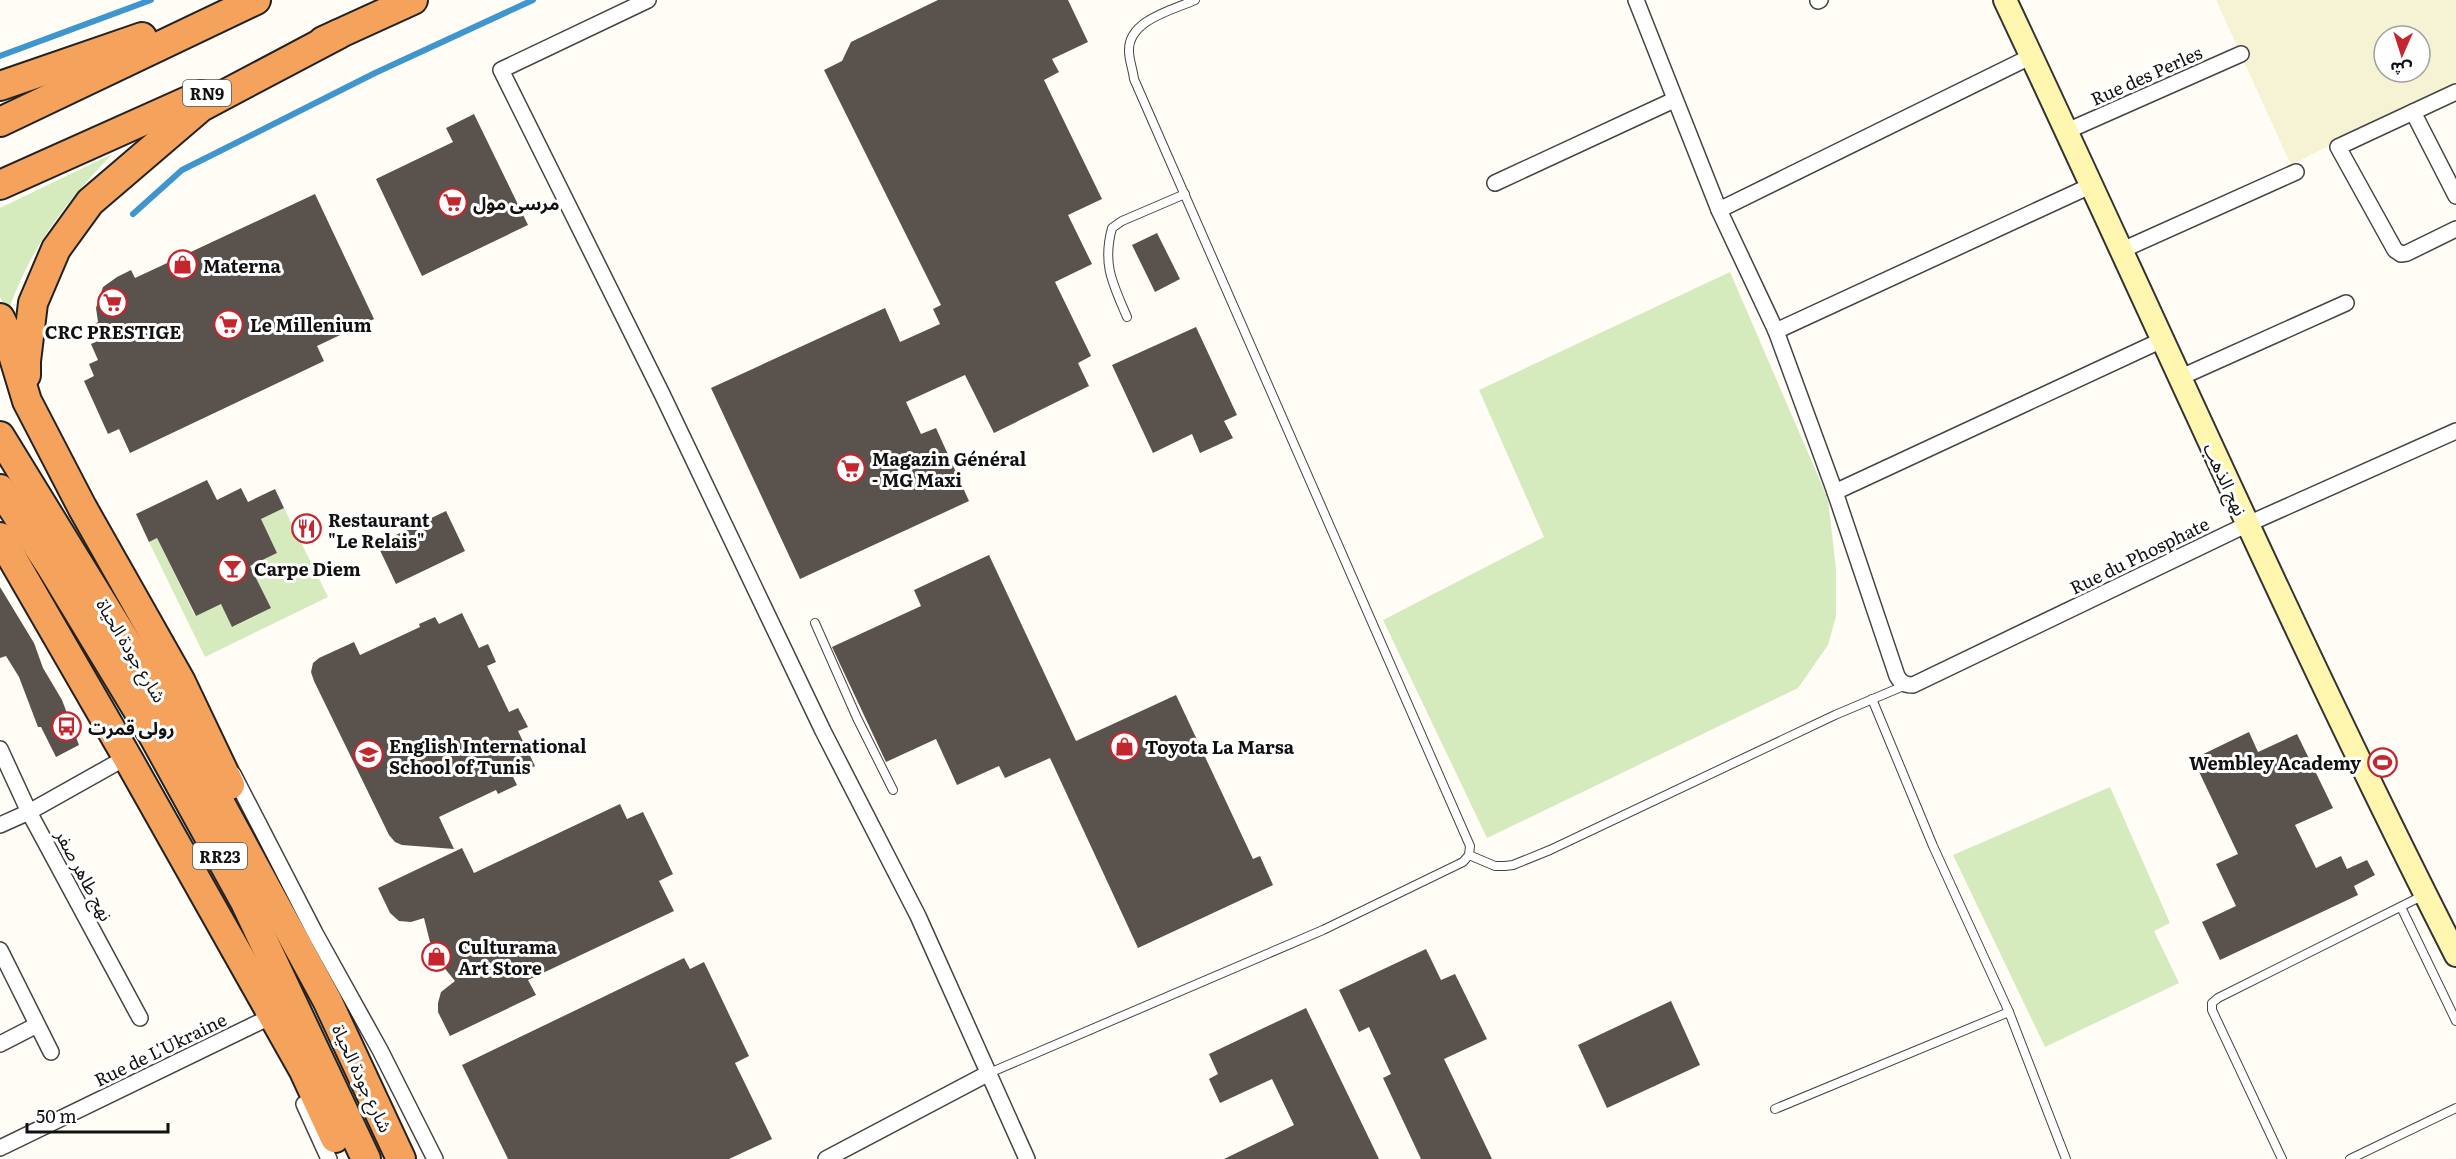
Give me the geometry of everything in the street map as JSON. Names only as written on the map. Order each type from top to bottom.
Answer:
[{"type":"highway","points":[[0,86],[249,0]]},
{"type":"highway","points":[[0,122],[256,0]]},
{"type":"highway","name":"RN9","points":[[0,185],[413,0]]},
{"type":"highway","points":[[27,401],[26,362],[33,303],[56,249],[90,202],[201,107],[339,34]]},
{"type":"highway","points":[[0,318],[27,401],[82,507],[197,713],[327,1000]]},
{"type":"highway","name":"شارع جودة الحياة","points":[[0,436],[154,737],[245,902],[366,1159]]},
{"type":"highway","name":"شارع جودة الحياة","points":[[0,489],[62,560],[181,731],[327,1000],[400,1159]]},
{"type":"highway","points":[[0,537],[127,757],[247,971],[270,1017],[304,1071],[345,1159]]},
{"type":"street","points":[[648,0],[501,70],[657,384],[823,731],[918,916],[1027,1159]]},
{"type":"street","points":[[1636,0],[1719,210],[1776,331],[1835,492],[1897,676],[1900,682],[1906,685]]},
{"type":"street","name":"نهج الذهب","points":[[2005,0],[2179,378],[2456,955]]},
{"type":"street","name":"Rue des Perles","points":[[2067,131],[2241,54]]},
{"type":"street","points":[[1719,210],[2032,56]]},
{"type":"street","points":[[2456,92],[2338,147],[2395,250],[2401,254],[2407,253],[2456,229]]},
{"type":"street","points":[[1496,183],[1674,100]]},
{"type":"street","points":[[2413,112],[2456,196]]},
{"type":"street","points":[[2120,251],[2296,172]]},
{"type":"street","points":[[1776,331],[2090,186]]},
{"type":"street","points":[[2179,378],[2346,303]]},
{"type":"street","points":[[1835,492],[2162,340]]},
{"type":"street","name":"Rue du Phosphate","points":[[1906,685],[1913,685],[2248,524],[2456,430]]},
{"type":"street","points":[[197,713],[230,767],[315,933],[381,1050],[435,1159]]},
{"type":"street","name":"نهج طاهر صفر","points":[[0,749],[29,812],[140,1018]]},
{"type":"street","points":[[0,825],[29,812],[127,757]]},
{"type":"street","points":[[0,950],[51,1052]]},
{"type":"street","points":[[270,1017],[329,1159]]},
{"type":"street","name":"Rue de L'Ukraine","points":[[0,1148],[270,1017]]},
{"type":"street","points":[[0,1044],[37,1025]]},
{"type":"street","points":[[826,1159],[987,1074]]},
{"type":"lane","points":[[987,1074],[1323,930],[1463,862],[1469,855],[1470,846],[1134,79],[1129,50],[1133,34],[1144,24],[1195,0]]},
{"type":"lane","points":[[1127,317],[1108,273],[1108,243],[1112,228],[1122,221],[1185,194]]},
{"type":"lane","points":[[815,623],[857,718],[893,790]]},
{"type":"lane","points":[[1469,855],[1495,866],[1513,866],[1834,715],[1906,685]]},
{"type":"lane","points":[[1872,699],[1933,846],[2009,1012],[2066,1159]]},
{"type":"lane","points":[[2282,1159],[2212,1010],[2212,1003],[2217,998],[2425,894]]},
{"type":"lane","points":[[2401,907],[2456,1021]]},
{"type":"lane","points":[[1774,1109],[2009,1012]]},
{"type":"lane","points":[[2350,1159],[2456,1108]]},
{"type":"shaded area","points":[[2216,0],[2456,0],[2456,82],[2291,165]]},
{"type":"green space","points":[[112,154],[78,191],[51,227],[27,266],[8,312],[0,297],[0,208]]},
{"type":"green space","points":[[1730,272],[1828,499],[1836,569],[1836,616],[1828,645],[1798,688],[1487,838],[1383,620],[1544,537],[1479,390]]},
{"type":"green space","points":[[284,508],[328,597],[205,657],[149,542],[157,538],[195,616],[221,604],[233,627],[271,608],[250,566],[277,553],[261,519]]},
{"type":"green space","points":[[2110,787],[2170,923],[2154,931],[2179,983],[2045,1047],[1953,855]]},
{"type":"building","points":[[938,0],[1068,0],[1088,42],[1052,59],[1059,72],[1044,80],[1102,199],[1068,215],[1092,264],[1055,282],[1091,356],[1078,363],[1089,386],[994,433],[965,375],[906,402],[921,434],[936,428],[969,501],[800,579],[711,388],[885,308],[900,342],[940,324],[933,309],[941,305],[824,70],[842,61],[851,42]]},
{"type":"building","name":"مرسى مول","points":[[474,114],[528,225],[422,276],[376,179],[453,142],[446,128]]},
{"type":"building","name":"Le Millenium","points":[[315,194],[374,319],[317,346],[324,361],[130,453],[119,429],[108,434],[84,381],[94,376],[89,364],[98,360],[91,344],[98,341],[91,326],[98,322],[96,308],[103,287],[131,270],[135,278]]},
{"type":"building","points":[[1157,233],[1180,279],[1155,292],[1132,245]]},
{"type":"building","points":[[1196,327],[1237,415],[1224,421],[1233,438],[1200,453],[1192,434],[1153,453],[1112,365]]},
{"type":"building","points":[[207,480],[217,500],[241,488],[248,502],[275,489],[284,508],[261,519],[277,553],[250,566],[271,608],[232,627],[221,604],[196,616],[157,538],[149,542],[136,514]]},
{"type":"building","points":[[446,511],[465,551],[396,584],[377,544]]},
{"type":"building","points":[[989,555],[1076,741],[1176,695],[1253,859],[1260,856],[1273,885],[1138,948],[1050,758],[1005,778],[999,766],[957,785],[936,739],[886,762],[832,647],[921,606],[914,590]]},
{"type":"building","points":[[0,587],[34,643],[43,668],[62,700],[79,745],[56,757],[41,727],[38,727],[19,677],[6,656],[0,658]]},
{"type":"building","points":[[462,613],[479,648],[488,644],[496,662],[487,666],[509,712],[518,708],[528,727],[518,731],[535,766],[513,777],[517,785],[498,794],[496,790],[439,817],[454,849],[402,845],[395,842],[389,835],[314,681],[311,672],[313,663],[354,642],[360,655],[420,627],[419,624],[435,617],[439,624]]},
{"type":"building","points":[[2249,732],[2258,752],[2297,734],[2333,808],[2295,825],[2316,868],[2341,856],[2347,869],[2367,860],[2375,875],[2354,886],[2358,895],[2220,960],[2202,922],[2236,906],[2216,864],[2238,854],[2193,759]]},
{"type":"building","points":[[620,804],[627,819],[643,812],[673,874],[659,881],[674,911],[528,980],[536,995],[450,1036],[438,1012],[438,1003],[441,992],[455,981],[433,954],[424,918],[411,922],[399,921],[390,913],[378,888],[462,848],[474,873]]},
{"type":"building","points":[[1426,949],[1441,980],[1455,974],[1487,1039],[1444,1059],[1492,1159],[1421,1159],[1383,1078],[1391,1074],[1369,1027],[1359,1032],[1339,990]]},
{"type":"building","points":[[684,958],[690,969],[704,962],[749,1056],[735,1063],[772,1139],[729,1159],[508,1159],[462,1065]]},
{"type":"building","points":[[1671,1001],[1700,1065],[1607,1108],[1578,1045]]},
{"type":"building","points":[[1306,1008],[1379,1159],[1224,1159],[1294,1125],[1272,1079],[1220,1103],[1209,1079],[1218,1074],[1209,1054]]},
{"type":"waterway","points":[[0,56],[151,0]]},
{"type":"waterway","points":[[133,214],[182,170],[375,73],[533,0]]},
{"type":"place","name":"مرسى مول","points":[[452,202]]},
{"type":"place","name":"Materna","points":[[182,265]]},
{"type":"place","name":"CRC PRESTIGE","points":[[113,302]]},
{"type":"place","name":"Le Millenium","points":[[229,324]]},
{"type":"place","name":"Magazin Général - MG Maxi","points":[[851,468]]},
{"type":"place","name":"Restaurant \"Le Relais\"","points":[[307,529]]},
{"type":"place","name":"Carpe Diem","points":[[233,568]]},
{"type":"place","name":"رولى قمرت","points":[[67,727]]},
{"type":"place","name":"Toyota La Marsa","points":[[1124,746]]},
{"type":"place","name":"English International School of Tunis","points":[[368,755]]},
{"type":"place","name":"Wembley Academy","points":[[2382,762]]},
{"type":"place","name":"Culturama Art Store","points":[[437,956]]}]
